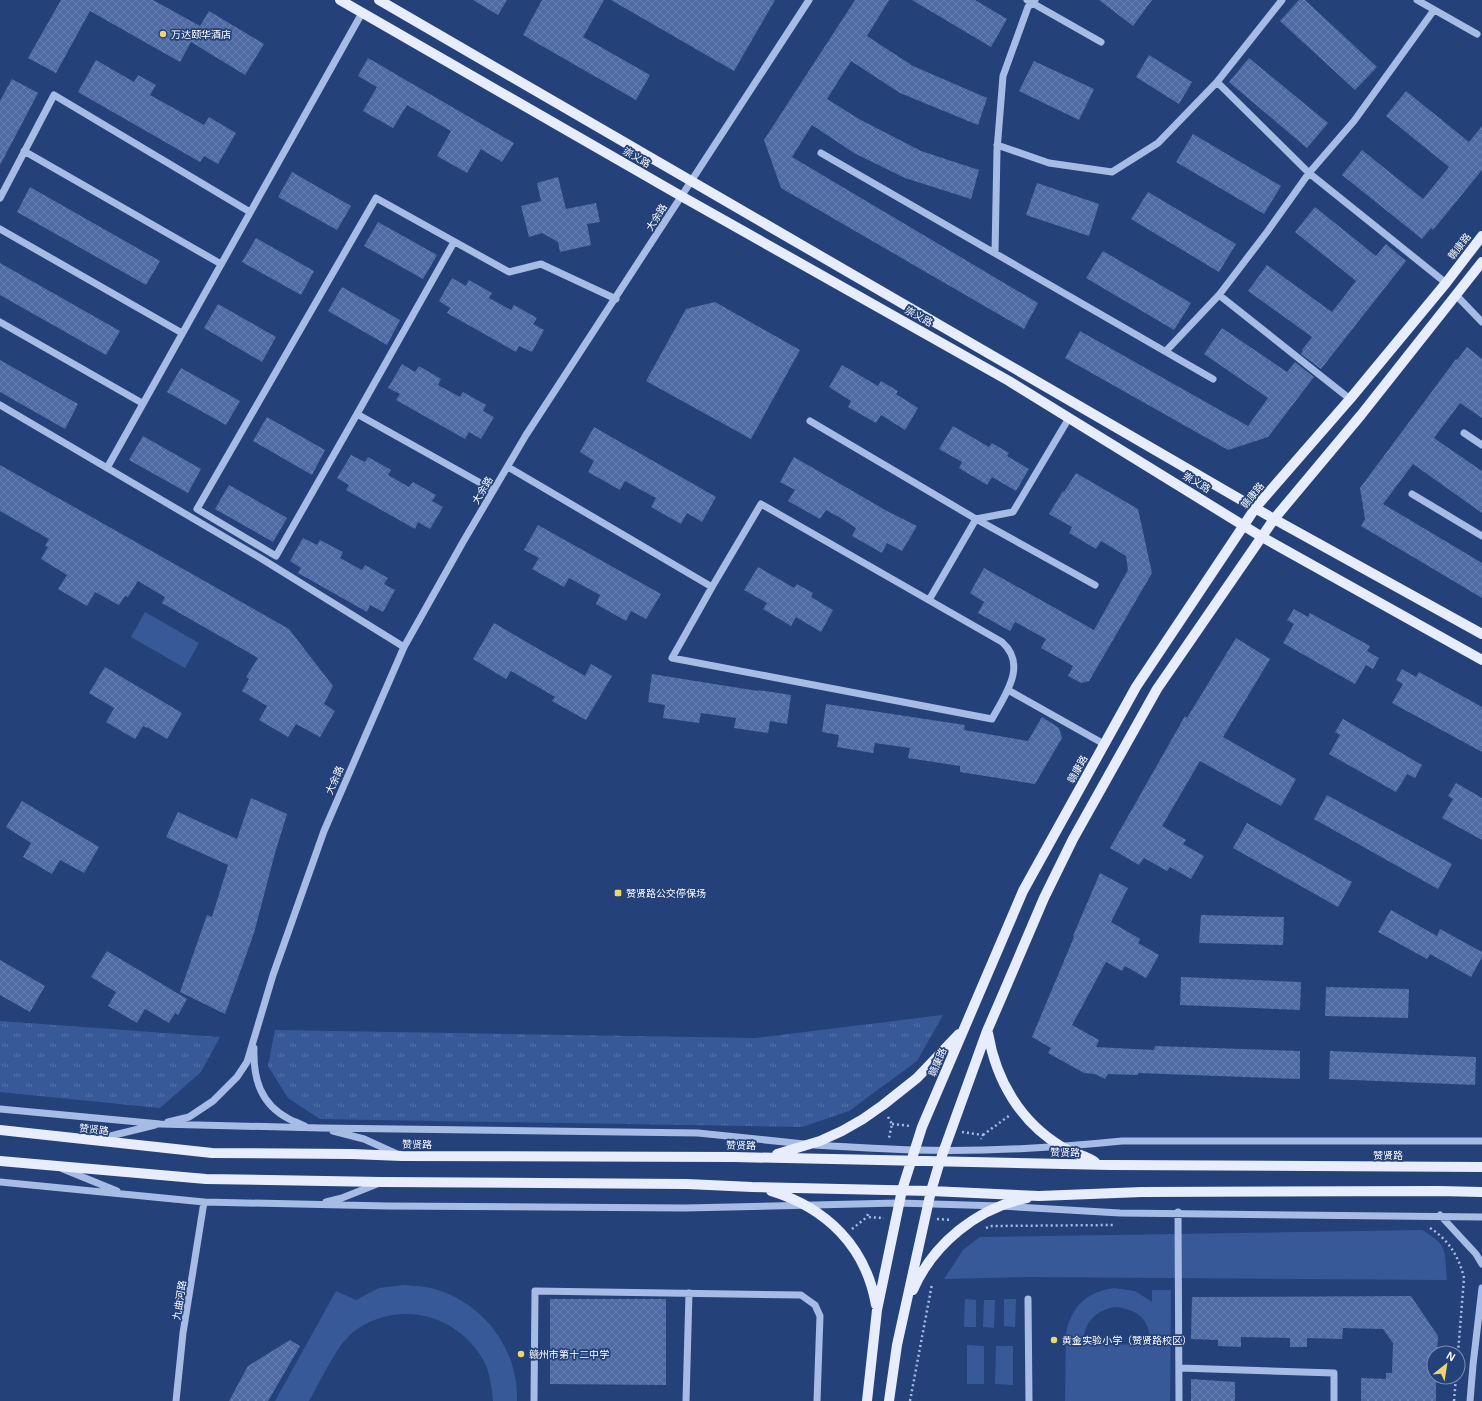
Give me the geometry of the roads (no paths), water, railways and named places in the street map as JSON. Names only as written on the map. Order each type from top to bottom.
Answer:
[{"type":"main road","name":"崇义路","points":[[340,0],[681,196],[1009,381],[1262,536],[1482,660]]},
{"type":"main road","name":"崇义路","points":[[380,0],[1256,507],[1274,519],[1481,632]]},
{"type":"main road","name":"赣康路","points":[[867,1401],[877,1310],[898,1203],[911,1160],[922,1128],[1023,891],[1136,687],[1256,507],[1350,399],[1446,283],[1482,236]]},
{"type":"main road","points":[[889,1401],[897,1345],[928,1203],[940,1161],[987,1031],[1044,898],[1072,839],[1157,689],[1274,519],[1361,415],[1482,262]]},
{"type":"main road","points":[[734,1156],[773,1155],[810,1144],[842,1131],[884,1105],[917,1078],[964,1028]]},
{"type":"main road","points":[[987,1031],[990,1049],[1003,1084],[1019,1109],[1036,1127],[1062,1147],[1094,1162],[1111,1165]]},
{"type":"main road","name":"赞贤路","points":[[0,1130],[212,1154],[352,1154],[402,1156],[734,1156],[1111,1165],[1482,1168]]},
{"type":"main road","points":[[0,1161],[206,1179],[687,1184],[902,1190],[1039,1196],[1150,1192],[1482,1192]]},
{"type":"main road","points":[[752,1187],[785,1195],[806,1205],[829,1221],[852,1246],[861,1261],[869,1276],[877,1310]]},
{"type":"main road","points":[[904,1314],[916,1283],[934,1254],[959,1230],[973,1220],[1001,1206],[1022,1199],[1039,1196]]},
{"type":"street","name":"大余路","points":[[255,1034],[272,975],[324,831],[404,647],[462,542],[526,435],[616,299],[691,180],[809,0]]},
{"type":"street","points":[[997,145],[1049,162],[1112,172],[1158,143],[1217,82],[1282,0]]},
{"type":"street","points":[[1417,0],[1477,34]]},
{"type":"street","points":[[995,253],[997,145],[1003,76],[1031,1],[1101,42]]},
{"type":"street","points":[[1166,352],[1219,295],[1267,232],[1309,173],[1354,121],[1434,10]]},
{"type":"street","points":[[107,468],[142,403],[362,13]]},
{"type":"street","points":[[1217,82],[1309,173],[1446,283]]},
{"type":"street","points":[[0,198],[54,95],[250,212]]},
{"type":"street","points":[[24,151],[221,264]]},
{"type":"street","points":[[821,153],[1213,379]]},
{"type":"street","points":[[454,242],[276,556],[197,509],[376,198],[509,272],[541,264],[616,299]]},
{"type":"street","points":[[0,229],[182,333]]},
{"type":"street","points":[[1219,295],[1350,399]]},
{"type":"street","points":[[1456,296],[1482,322]]},
{"type":"street","points":[[0,322],[142,403]]},
{"type":"street","points":[[0,405],[262,559],[404,647]]},
{"type":"street","points":[[357,414],[493,490]]},
{"type":"street","points":[[929,600],[976,520],[1013,512],[1069,418]]},
{"type":"street","points":[[810,421],[976,520],[1095,585]]},
{"type":"street","points":[[1464,433],[1482,445]]},
{"type":"street","points":[[508,466],[712,587]]},
{"type":"street","points":[[1412,494],[1482,536]]},
{"type":"street","points":[[761,504],[929,600],[1002,642],[1011,654],[1014,666],[1013,680],[992,719],[672,658],[761,504]]},
{"type":"street","points":[[1008,690],[1104,744]]},
{"type":"street","points":[[91,1140],[189,1117],[224,1091],[236,1077],[247,1062],[255,1034]]},
{"type":"street","points":[[255,1034],[254,1068],[256,1078],[265,1098],[280,1114],[308,1128]]},
{"type":"street","points":[[0,1109],[160,1124],[308,1128],[698,1133],[810,1144],[915,1150],[1062,1147],[1122,1141],[1482,1141]]},
{"type":"street","points":[[320,1128],[364,1139],[402,1156]]},
{"type":"street","points":[[58,1167],[126,1194]]},
{"type":"street","points":[[0,1182],[204,1202],[395,1206],[669,1208],[928,1203],[1120,1213],[1178,1212],[1440,1215],[1482,1217]]},
{"type":"street","points":[[319,1204],[342,1198],[382,1182]]},
{"type":"street","name":"九曲河路","points":[[176,1401],[183,1333],[204,1202]]},
{"type":"street","points":[[1178,1212],[1179,1401]]},
{"type":"street","points":[[1440,1215],[1476,1254],[1482,1264]]},
{"type":"street","points":[[1470,1401],[1482,1288]]},
{"type":"street","points":[[534,1401],[535,1291],[801,1295],[815,1305],[820,1316],[817,1401]]},
{"type":"street","points":[[686,1401],[689,1293]]},
{"type":"street","points":[[1028,1299],[1029,1401]]},
{"type":"street","points":[[1180,1368],[1334,1373],[1334,1401]]},
{"type":"place","name":"万达颐华酒店","points":[[163,34]]},
{"type":"place","name":"赞贤路公交停保场","points":[[618,893]]},
{"type":"place","name":"黄金实验小学（赞贤路校区）","points":[[1054,1340]]},
{"type":"place","name":"赣州市第十二中学","points":[[521,1354]]}]
